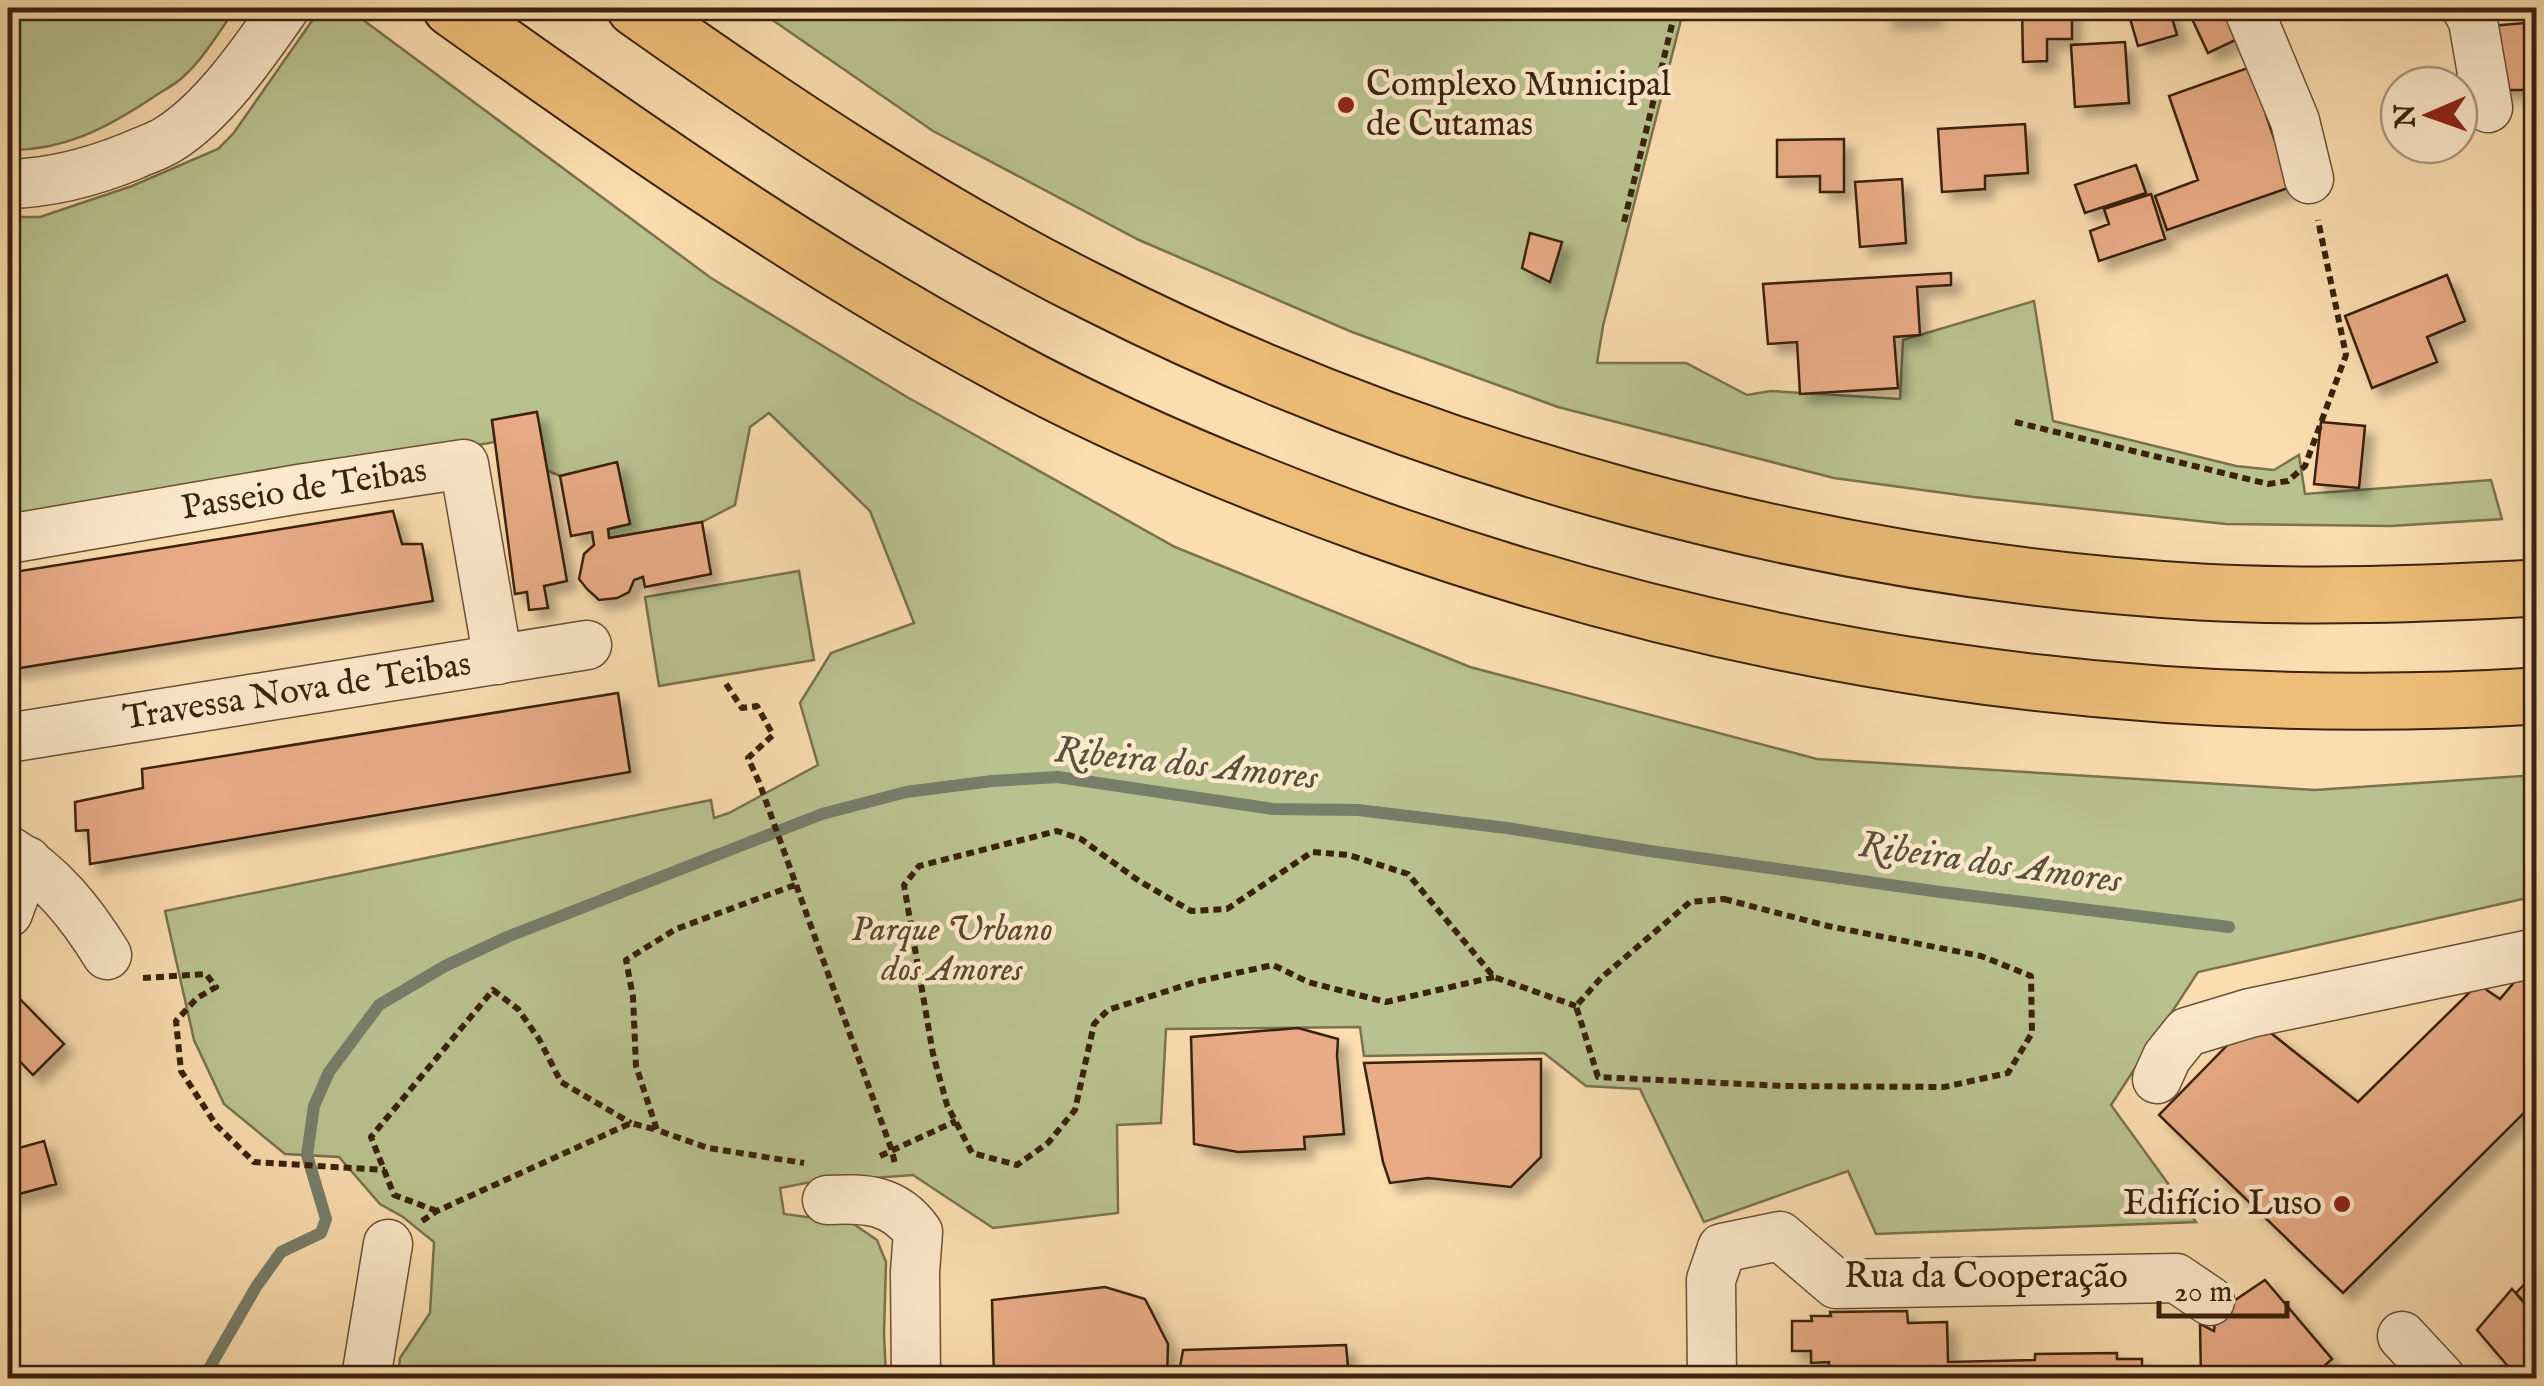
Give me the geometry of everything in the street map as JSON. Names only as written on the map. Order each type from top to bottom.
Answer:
[{"type":"highway","points":[[452,8],[772,230],[845,277],[999,364],[1221,468],[1485,566],[1752,637],[1971,676],[2120,692],[2292,701],[2536,696]]},
{"type":"highway","points":[[635,8],[862,163],[1092,292],[1334,400],[1504,460],[1762,530],[1848,548],[2028,575],[2219,592],[2292,594],[2536,588]]},
{"type":"street","points":[[8,184],[62,179],[103,167],[169,139],[242,70],[285,8]]},
{"type":"street","points":[[2248,8],[2295,121],[2310,179]]},
{"type":"street","points":[[2466,8],[2473,21],[2488,108]]},
{"type":"street","name":"Passeio de Teibas","points":[[8,539],[464,464],[498,660]]},
{"type":"street","name":"Travessa Nova de Teibas","points":[[8,738],[587,645]]},
{"type":"street","points":[[8,913],[17,855]]},
{"type":"street","points":[[17,855],[57,888],[86,920],[107,956]]},
{"type":"street","points":[[2158,1079],[2166,1057],[2187,1032],[2250,1013],[2536,953]]},
{"type":"street","points":[[823,1183],[854,1198],[905,1214],[918,1232],[914,1272],[916,1378]]},
{"type":"street","name":"Rua da Cooperação","points":[[1712,1378],[1711,1280],[1722,1248],[1780,1236],[1836,1284],[2176,1278],[2210,1301]]},
{"type":"street","points":[[366,1378],[388,1244]]},
{"type":"street","points":[[2402,1336],[2441,1378]]},
{"type":"path","points":[[1624,222],[1676,8]]},
{"type":"path","points":[[2014,422],[2268,484],[2288,481],[2305,466],[2346,355],[2310,179]]},
{"type":"path","points":[[726,684],[742,708],[757,706],[773,736],[748,758],[892,1151]]},
{"type":"path","points":[[1494,977],[1386,1002],[1308,982],[1273,965],[1195,982],[1108,1010],[1094,1024],[1075,1110],[1048,1143],[1017,1165],[972,1153],[948,1104],[933,1054],[904,885],[920,866],[1057,831],[1081,839],[1139,881],[1191,910],[1227,909],[1312,852],[1349,855],[1408,874],[1494,977],[1576,1006]]},
{"type":"path","points":[[657,1130],[636,1066],[626,960],[676,928],[795,886]]},
{"type":"path","points":[[1724,899],[1828,926],[1981,956],[2031,976],[2032,1032],[2008,1074],[1944,1087],[1783,1086],[1598,1076],[1576,1006],[1601,978],[1690,902],[1724,899]]},
{"type":"path","points":[[107,956],[130,980],[206,974],[216,987],[196,998],[176,1021],[182,1071],[216,1125],[254,1162],[384,1170]]},
{"type":"path","points":[[437,1212],[394,1195],[372,1137],[493,990],[518,1009],[562,1082],[630,1123],[823,1183]]},
{"type":"path","points":[[877,1158],[956,1121]]},
{"type":"path","points":[[388,1244],[437,1212],[630,1123]]},
{"type":"green space","points":[[8,8],[236,8],[191,69],[135,109],[66,142],[8,150]]},
{"type":"green space","name":"Parque Urbano dos Amores","points":[[321,8],[347,8],[711,278],[907,397],[1175,547],[1470,667],[1817,759],[2315,790],[2536,775],[2536,896],[2198,972],[2111,1105],[2196,1222],[1876,1234],[1848,1171],[1704,1222],[1640,1089],[1586,1086],[1544,1053],[1364,1056],[1360,1027],[1166,1029],[1161,1123],[1117,1125],[1118,1213],[993,1228],[913,1175],[780,1188],[784,1214],[852,1223],[877,1240],[886,1262],[886,1378],[398,1378],[400,1358],[430,1313],[434,1242],[380,1204],[339,1157],[285,1154],[224,1104],[194,1040],[165,911],[711,800],[714,818],[729,813],[818,765],[800,703],[831,653],[914,623],[870,511],[769,413],[750,427],[735,505],[702,522],[609,538],[608,529],[630,523],[617,463],[560,476],[546,470],[536,412],[492,420],[495,442],[8,526],[8,217],[40,217],[132,186],[218,149],[233,134]]},
{"type":"green space","points":[[755,8],[1684,8],[1597,363],[1686,363],[1747,395],[1771,391],[1900,399],[1903,340],[2034,301],[2053,421],[2236,466],[2274,470],[2299,455],[2305,494],[2491,480],[2502,519],[2391,526],[2226,524],[1974,497],[1834,478],[1558,407],[1352,332],[1139,240],[933,131]]},
{"type":"green space","points":[[799,571],[814,660],[659,686],[645,597]]},
{"type":"building","points":[[1885,8],[1932,8],[1932,17],[1885,20]]},
{"type":"building","points":[[2022,8],[2072,8],[2072,39],[2047,39],[2047,61],[2023,62]]},
{"type":"building","points":[[2127,8],[2169,8],[2177,35],[2138,46]]},
{"type":"building","points":[[2218,8],[2231,8],[2244,36],[2208,53],[2192,19]]},
{"type":"building","points":[[2536,22],[2536,90],[2492,90],[2491,26]]},
{"type":"building","points":[[2125,42],[2129,103],[2075,107],[2071,45]]},
{"type":"building","points":[[2256,65],[2273,113],[2266,115],[2291,187],[2167,230],[2155,196],[2198,180],[2169,96]]},
{"type":"building","points":[[2025,124],[2028,173],[1985,176],[1985,189],[1942,192],[1938,129]]},
{"type":"building","points":[[1844,139],[1844,192],[1820,192],[1820,176],[1777,177],[1777,140]]},
{"type":"building","points":[[2136,165],[2146,193],[2085,213],[2075,185]]},
{"type":"building","points":[[1902,179],[1906,243],[1860,247],[1855,182]]},
{"type":"building","points":[[2151,194],[2165,239],[2099,261],[2090,231],[2109,224],[2104,209]]},
{"type":"building","points":[[1530,233],[1562,242],[1550,282],[1522,268]]},
{"type":"building","points":[[1951,273],[1951,285],[1917,287],[1920,335],[1894,337],[1898,388],[1800,394],[1797,342],[1768,344],[1763,284]]},
{"type":"building","points":[[2447,275],[2465,321],[2427,337],[2437,362],[2372,388],[2345,316]]},
{"type":"building","points":[[537,412],[567,581],[544,586],[548,608],[529,610],[527,592],[515,594],[492,420]]},
{"type":"building","points":[[2321,422],[2365,426],[2359,488],[2314,484]]},
{"type":"building","points":[[617,462],[630,524],[608,529],[609,538],[702,522],[711,574],[645,587],[643,577],[634,580],[629,592],[617,598],[599,600],[587,589],[579,579],[584,554],[594,545],[592,532],[571,536],[560,476]]},
{"type":"building","points":[[393,511],[402,544],[422,544],[433,601],[8,670],[8,573]]},
{"type":"building","points":[[618,693],[630,772],[90,864],[88,830],[76,831],[75,802],[143,788],[142,769]]},
{"type":"building","name":"Edifício Luso","points":[[2522,973],[2536,987],[2536,1101],[2343,1293],[2159,1115],[2253,1019],[2358,1102],[2478,984],[2500,999]]},
{"type":"building","points":[[17,996],[64,1044],[33,1075],[8,1049],[8,1005]]},
{"type":"building","points":[[1298,1028],[1338,1039],[1344,1134],[1304,1137],[1305,1149],[1238,1152],[1194,1144],[1191,1037]]},
{"type":"building","points":[[1541,1059],[1541,1157],[1511,1187],[1428,1178],[1390,1183],[1364,1063]]},
{"type":"building","points":[[44,1141],[56,1184],[8,1197],[8,1151]]},
{"type":"building","points":[[2536,1272],[2536,1315],[2516,1293]]},
{"type":"building","points":[[2265,1280],[2332,1359],[2311,1378],[2201,1378],[2200,1324],[2214,1331],[2216,1313]]},
{"type":"building","points":[[1105,1287],[1145,1299],[1168,1344],[1167,1378],[994,1378],[992,1300]]},
{"type":"building","points":[[2512,1289],[2536,1317],[2536,1378],[2518,1378],[2477,1330]]},
{"type":"building","points":[[1907,1311],[1908,1323],[1947,1322],[1948,1362],[2035,1360],[2035,1354],[2117,1353],[2117,1359],[2142,1359],[2142,1377],[2150,1378],[1829,1378],[1829,1362],[1811,1363],[1811,1351],[1792,1351],[1792,1321],[1812,1321],[1811,1316],[1831,1316],[1830,1312]]},
{"type":"building","points":[[1346,1345],[1349,1378],[1178,1378],[1183,1350]]},
{"type":"waterway","name":"Ribeira dos Amores","points":[[201,1378],[281,1252],[321,1233],[326,1219],[307,1155],[314,1106],[329,1072],[379,1005],[445,966],[507,937],[822,814],[906,792],[1058,777],[1273,809],[1358,810],[1507,828],[1940,892],[2229,927]]},
{"type":"place","name":"Complexo Municipal de Cutamas","points":[[1346,105]]},
{"type":"place","name":"Edifício Luso","points":[[2342,1204]]}]
